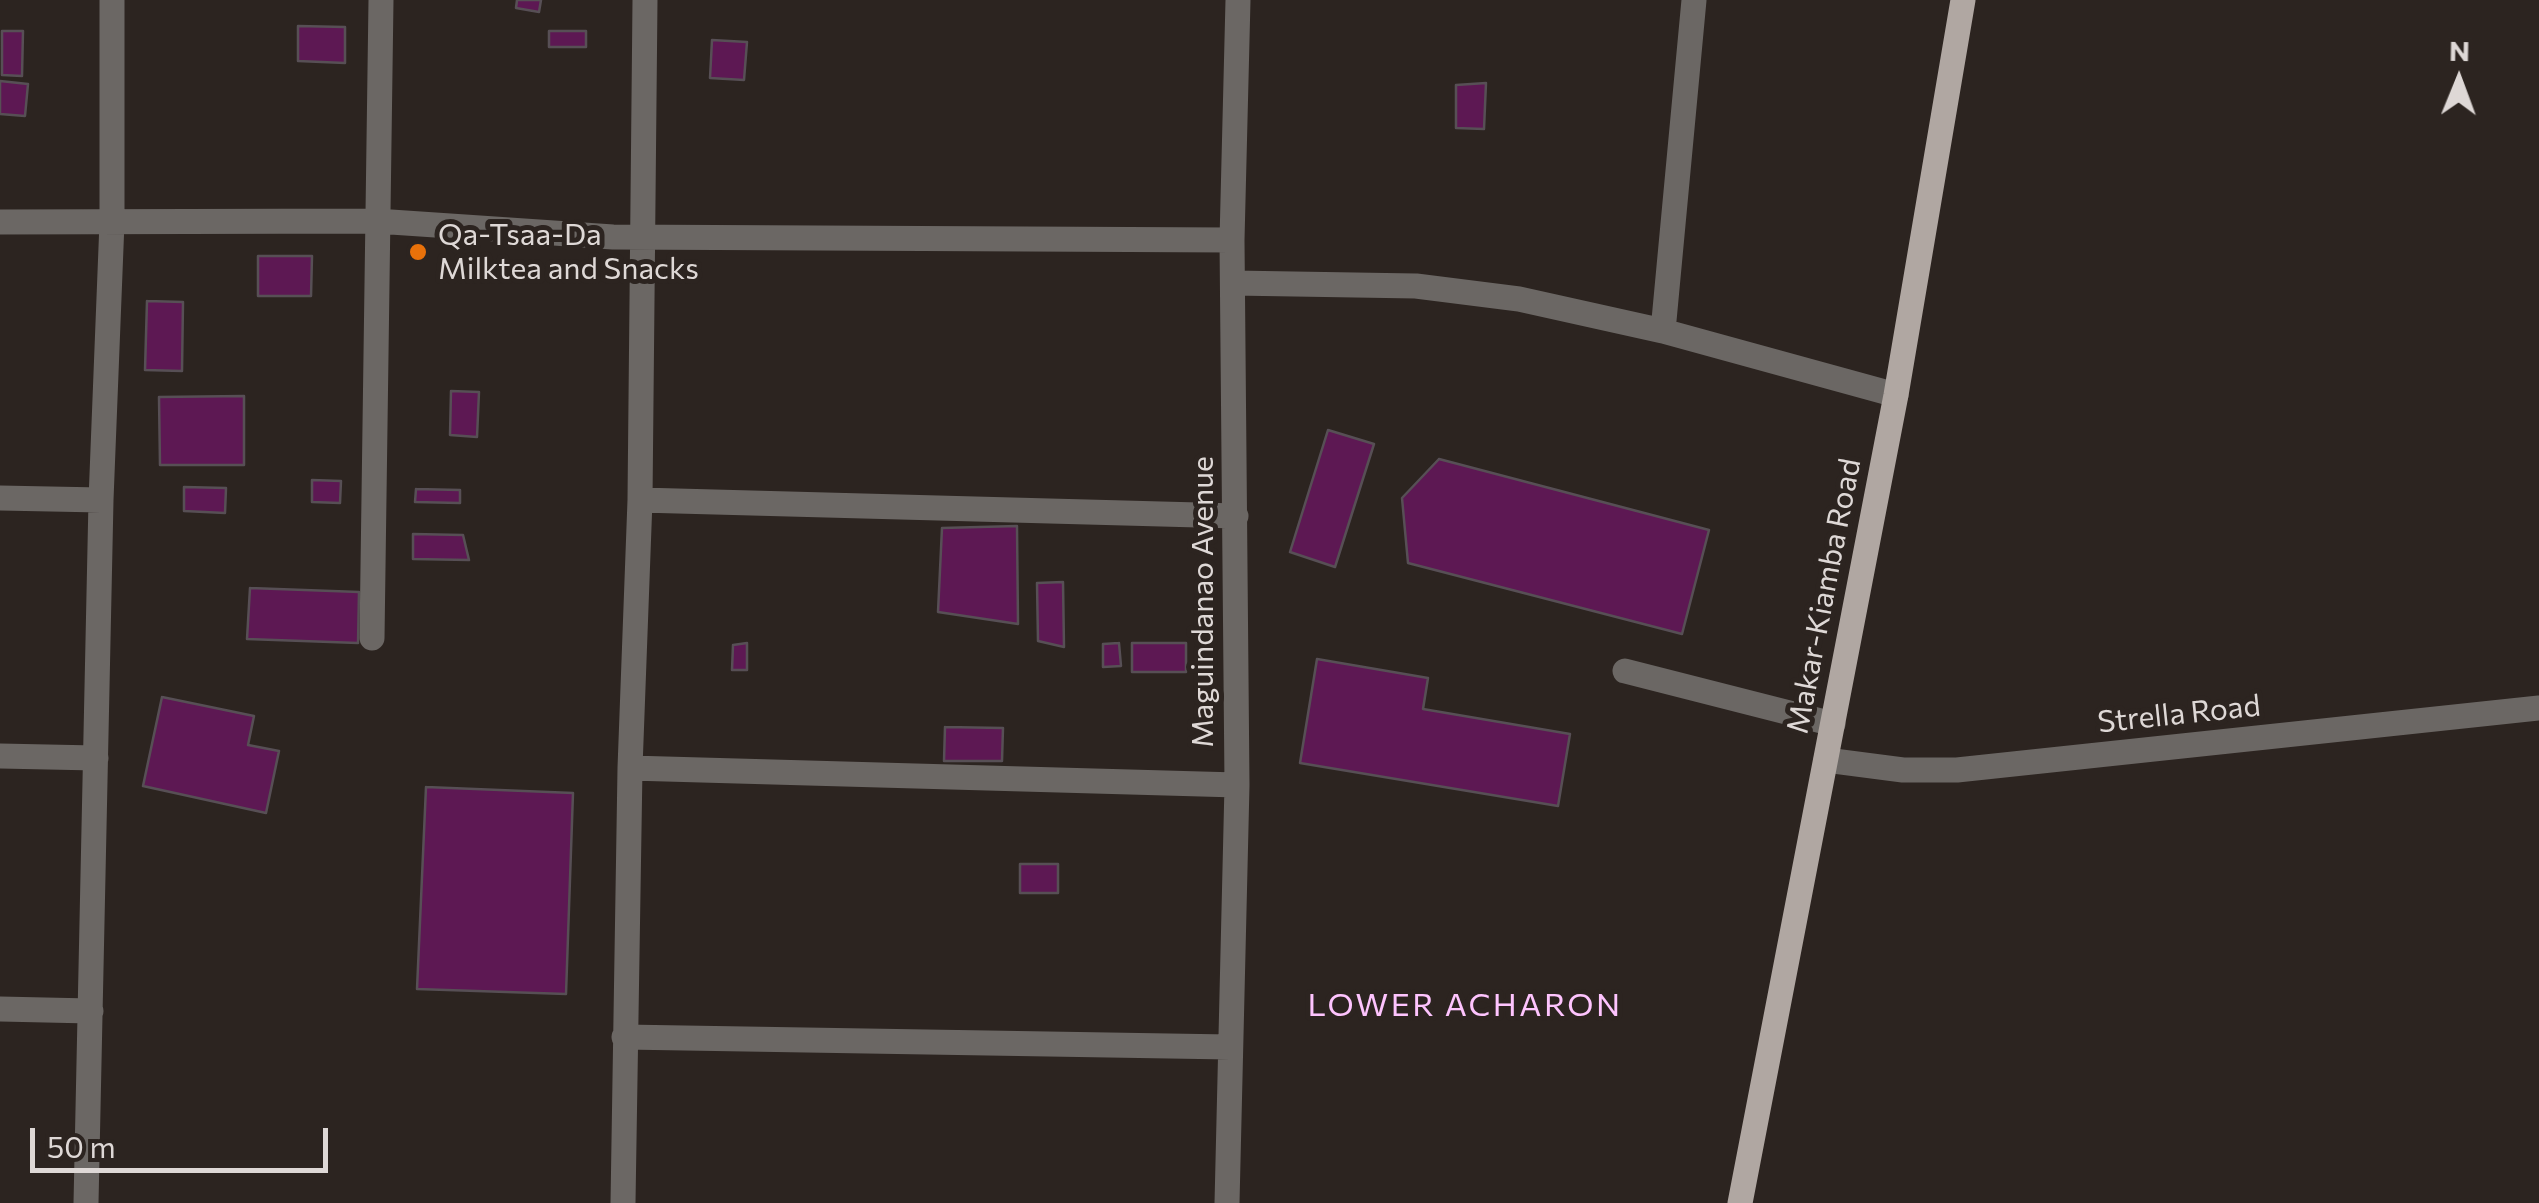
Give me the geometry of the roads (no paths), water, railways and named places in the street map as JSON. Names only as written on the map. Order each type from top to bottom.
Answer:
[{"type":"main road","name":"Makar-Kiamba Road","points":[[1740,1203],[1896,396],[1963,0]]},
{"type":"street","points":[[86,1203],[101,500],[112,222],[112,0]]},
{"type":"street","points":[[372,638],[381,0]]},
{"type":"street","points":[[623,1203],[630,768],[640,500],[644,0]]},
{"type":"street","name":"Maguindanao Avenue","points":[[1227,1203],[1236,785],[1232,240],[1238,0]]},
{"type":"street","points":[[1662,332],[1694,0]]},
{"type":"street","points":[[0,222],[376,221],[644,238],[1232,240]]},
{"type":"street","points":[[1234,283],[1416,286],[1519,299],[1662,332],[1896,396]]},
{"type":"street","points":[[0,498],[101,500]]},
{"type":"street","points":[[640,500],[1236,516]]},
{"type":"street","points":[[1625,671],[1833,724]]},
{"type":"street","name":"Strella Road","points":[[1826,760],[1903,770],[1958,770],[2539,708]]},
{"type":"street","points":[[0,756],[96,758]]},
{"type":"street","points":[[630,768],[1236,785]]},
{"type":"street","points":[[0,1009],[91,1011]]},
{"type":"street","points":[[624,1037],[1230,1047]]},
{"type":"place","name":"Qa-Tsaa-Da Milktea and Snacks","points":[[418,252]]},
{"type":"district","name":"LOWER ACHARON","points":[[1465,1005]]}]
